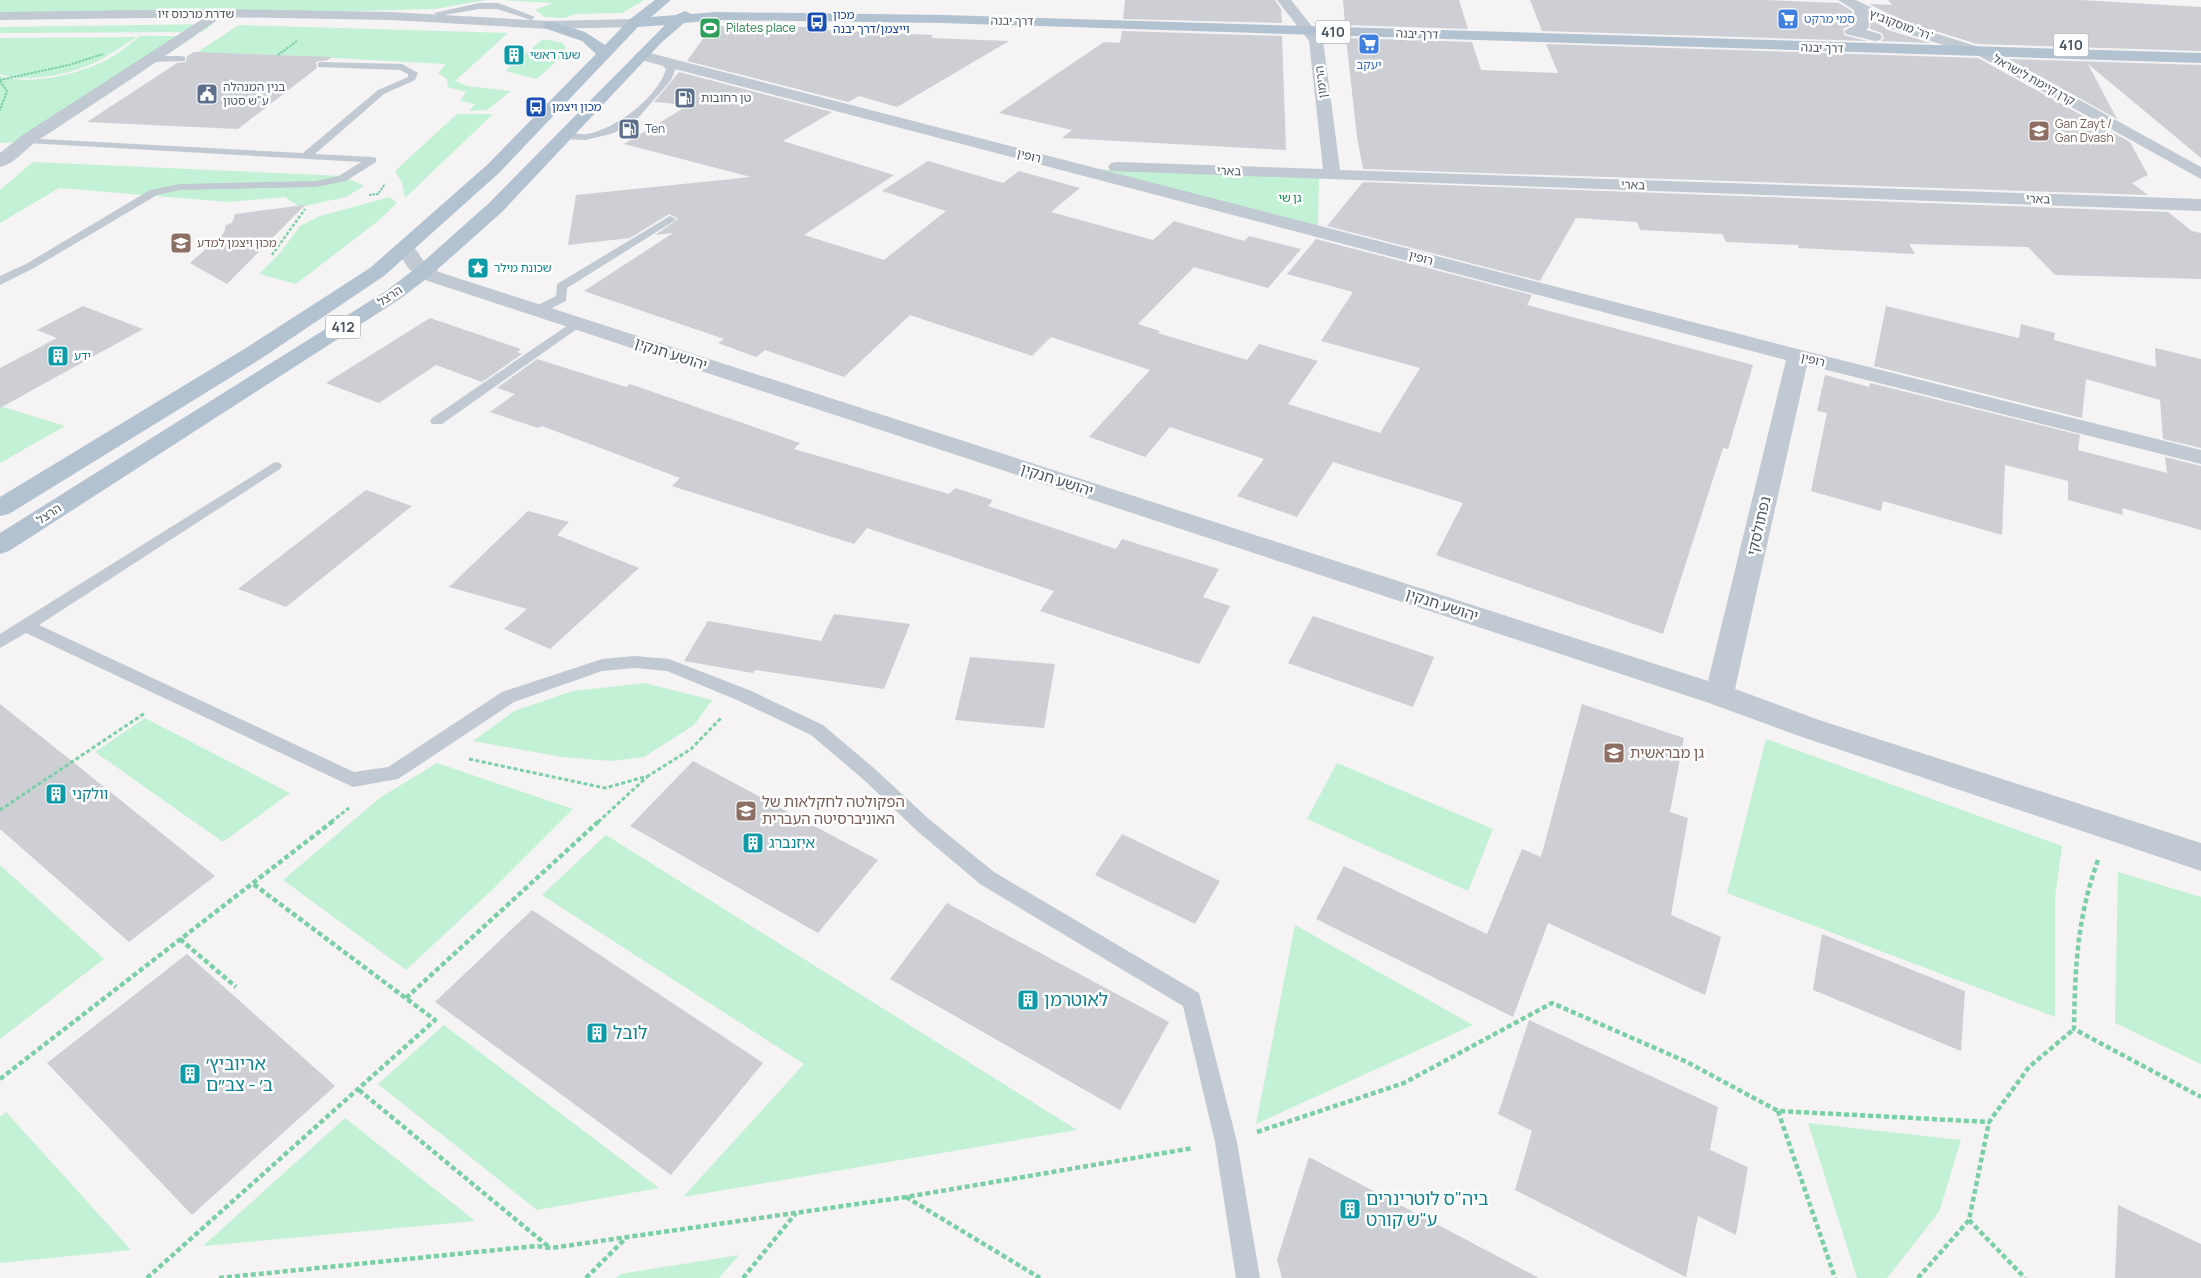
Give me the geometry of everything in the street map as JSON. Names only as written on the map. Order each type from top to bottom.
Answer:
[{"type":"main road","name":"הרצל","points":[[0,508],[246,358],[377,272],[493,168],[634,23],[664,0]]},
{"type":"main road","points":[[751,2],[774,7]]},
{"type":"main road","name":"הרצל","points":[[0,545],[393,295],[423,272],[495,208],[642,56],[697,5]]},
{"type":"main road","name":"דרך יבנה","points":[[648,12],[697,5],[774,7],[1302,25],[1984,53],[2201,58]]},
{"type":"main road","name":"דרך יבנה","points":[[634,23],[683,18],[943,19],[1302,25],[1875,37],[2201,50]]},
{"type":"main road","points":[[549,25],[590,38],[600,46],[604,55]]},
{"type":"street","name":"הרימון","points":[[1284,0],[1302,25],[1316,40],[1332,174]]},
{"type":"street","name":"דר' מוסקוביץ'","points":[[1845,0],[1860,10],[1897,26],[1941,40]]},
{"type":"street","name":"דר' מוסקוביץ'","points":[[1860,10],[1862,27],[1851,31],[1875,37]]},
{"type":"street","name":"שדרת מרכוס זיו","points":[[391,16],[438,13],[559,20],[648,12]]},
{"type":"street","name":"שדרת מרכוס זיו","points":[[0,16],[218,13],[391,16],[549,25],[634,23]]},
{"type":"street","points":[[0,162],[27,140],[152,59],[218,13]]},
{"type":"street","name":"קרן קיימת לישראל","points":[[1941,40],[1984,53],[2201,174]]},
{"type":"street","name":"רופין","points":[[642,56],[1798,356],[2201,457]]},
{"type":"street","points":[[0,140],[27,140]]},
{"type":"street","name":"בארי","points":[[1066,165],[2201,205]]},
{"type":"street","points":[[405,248],[411,260],[423,272]]},
{"type":"street","name":"יהושע חנקין","points":[[423,272],[1719,695],[1809,728],[2201,857]]},
{"type":"street","name":"נפתולסקי","points":[[1719,695],[1798,356]]},
{"type":"lane","points":[[152,59],[182,59]]},
{"type":"lane","points":[[562,137],[596,136],[610,131],[636,114],[668,78],[671,68],[664,62]]},
{"type":"lane","points":[[306,156],[381,92],[408,82],[412,78],[413,73],[402,67],[321,65]]},
{"type":"lane","points":[[27,140],[372,160]]},
{"type":"lane","points":[[0,281],[30,266],[123,211],[144,196],[168,188],[300,186],[330,182],[353,173],[372,160]]},
{"type":"lane","points":[[538,310],[562,298],[561,287],[670,219]]},
{"type":"lane","points":[[437,421],[577,323]]},
{"type":"lane","points":[[0,642],[275,466]]},
{"type":"lane","points":[[26,626],[353,780],[392,774],[508,697],[602,665],[635,662],[669,664],[743,695],[817,730],[870,775],[923,825],[987,878],[1192,1000],[1226,1142],[1248,1278]]},
{"type":"path","points":[[0,81],[69,65],[106,53]]},
{"type":"path","points":[[0,81],[6,85],[7,96],[0,110]]},
{"type":"path","points":[[0,810],[173,694]]},
{"type":"path","points":[[406,998],[648,776],[691,749],[743,695]]},
{"type":"path","points":[[429,750],[605,788],[648,776]]},
{"type":"path","points":[[0,1079],[392,774]]},
{"type":"path","points":[[1918,1278],[1969,1220],[1989,1122],[2029,1067],[2074,1029],[2075,959],[2087,890],[2110,827]]},
{"type":"path","points":[[147,1278],[435,1020],[252,883]]},
{"type":"path","points":[[180,939],[236,987]]},
{"type":"path","points":[[219,1278],[536,1246],[551,1248],[906,1197],[1226,1142],[1404,1083],[1552,1003],[1688,1062],[1778,1111],[1989,1122]]},
{"type":"path","points":[[2074,1029],[2201,1097]]},
{"type":"path","points":[[359,1090],[551,1248]]},
{"type":"path","points":[[1778,1111],[1835,1278]]},
{"type":"path","points":[[906,1197],[1040,1278]]},
{"type":"path","points":[[743,1278],[796,1213]]},
{"type":"path","points":[[1969,1220],[2025,1278]]},
{"type":"path","points":[[586,1278],[627,1237]]},
{"type":"green space","points":[[0,0],[486,0],[435,9],[316,12],[157,10],[0,14]]},
{"type":"green space","points":[[500,0],[644,0],[622,13],[576,14],[564,18],[545,17],[535,10],[553,3]]},
{"type":"green space","points":[[213,24],[202,32],[0,33],[0,27]]},
{"type":"green space","points":[[239,25],[508,33],[455,81],[467,86],[511,91],[487,110],[469,111],[475,104],[460,101],[466,92],[448,87],[447,79],[438,73],[446,64],[278,55],[196,53]]},
{"type":"green space","points":[[140,36],[195,36],[44,136],[27,142],[0,143],[0,76],[24,80],[50,78],[75,72],[109,58]]},
{"type":"green space","points":[[137,37],[100,60],[73,71],[34,78],[10,77],[0,74],[0,38]]},
{"type":"green space","points":[[543,39],[563,43],[566,48],[560,58],[537,79],[505,71]]},
{"type":"green space","points":[[457,114],[493,114],[405,198],[402,183],[395,171]]},
{"type":"green space","points":[[33,162],[343,176],[364,186],[346,197],[300,207],[285,197],[229,202],[59,188],[0,223],[0,190]]},
{"type":"green space","name":"גן שי","points":[[1093,169],[1319,177],[1318,228]]},
{"type":"green space","points":[[390,197],[397,203],[378,221],[296,284],[259,274],[280,253],[300,226],[320,216]]},
{"type":"green space","points":[[0,406],[65,426],[0,463]]},
{"type":"green space","points":[[644,683],[712,700],[694,725],[644,757],[611,761],[562,757],[473,741],[514,711],[573,691]]},
{"type":"green space","points":[[145,718],[290,793],[223,842],[95,752]]},
{"type":"green space","points":[[1766,739],[2062,846],[2055,898],[2055,1017],[1727,893]]},
{"type":"green space","points":[[437,763],[573,809],[491,891],[406,970],[283,880],[381,797]]},
{"type":"green space","points":[[1337,763],[1493,829],[1468,891],[1307,819]]},
{"type":"green space","points":[[606,835],[1077,1130],[683,1197],[804,1064],[542,895]]},
{"type":"green space","points":[[0,865],[104,959],[0,1039]]},
{"type":"green space","points":[[2118,872],[2201,897],[2201,1064],[2115,1023]]},
{"type":"green space","points":[[1295,925],[1473,1025],[1256,1124]]},
{"type":"green space","points":[[444,1025],[659,1188],[537,1210],[378,1084]]},
{"type":"green space","points":[[6,1112],[131,1250],[0,1263],[0,1117]]},
{"type":"green space","points":[[345,1118],[475,1221],[203,1246]]},
{"type":"green space","points":[[1808,1123],[1961,1140],[1939,1212],[1887,1278],[1857,1278]]},
{"type":"green space","points":[[739,1255],[719,1278],[616,1278],[620,1274]]},
{"type":"building","points":[[1125,0],[1275,0],[1281,9],[1282,23],[1123,19]]},
{"type":"building","points":[[1343,0],[1459,0],[1468,29],[1345,25]]},
{"type":"building","points":[[1530,0],[1767,0],[1839,3],[1852,11],[1853,24],[1843,29],[1844,35],[1867,41],[1542,31]]},
{"type":"building","points":[[1888,0],[2081,0],[2201,7],[2201,51],[1977,44],[1903,21],[1869,4],[1892,5]]},
{"type":"building","points":[[1871,20],[1891,31],[1931,43],[1881,41],[1884,38],[1882,33],[1870,29]]},
{"type":"building","points":[[712,26],[823,27],[821,30],[933,35],[931,38],[1009,41],[897,107],[859,96],[848,102],[687,61]]},
{"type":"building","points":[[1122,31],[1282,36],[1286,150],[1062,138],[1072,130],[999,113],[1104,42],[1120,43]]},
{"type":"building","points":[[1346,38],[1472,42],[1481,70],[1558,73],[1546,44],[1978,58],[2130,142],[2148,175],[2132,183],[2148,195],[1363,169],[1357,137]]},
{"type":"building","name":"בנין המנהלה ע\"ש סטון","points":[[194,52],[332,57],[328,60],[316,62],[317,68],[238,129],[87,122],[177,63],[186,62],[187,56]]},
{"type":"building","points":[[2009,59],[2201,65],[2201,158],[2088,64],[2117,119]]},
{"type":"building","points":[[679,72],[832,112],[783,141],[894,175],[804,235],[884,260],[946,211],[882,191],[928,161],[1003,183],[1019,171],[1080,188],[1051,212],[1153,240],[1174,221],[1244,241],[1249,236],[1301,249],[1268,288],[1194,267],[1138,324],[1160,331],[1158,333],[1247,360],[1259,344],[1318,361],[1288,404],[1380,433],[1420,368],[1321,341],[1353,292],[1287,274],[1316,239],[1532,295],[1527,305],[1753,365],[1728,449],[1723,448],[1663,634],[1436,555],[1463,503],[1333,462],[1297,517],[1237,496],[1264,459],[1170,427],[1145,457],[1089,437],[1150,370],[1051,337],[1032,356],[910,315],[844,377],[765,350],[756,357],[718,343],[724,339],[584,291],[673,233],[655,235],[678,219],[669,214],[630,238],[568,245],[576,195],[751,177],[624,144],[689,105],[654,102]]},
{"type":"building","points":[[1363,182],[2168,212],[2192,231],[2201,233],[2201,279],[2055,275],[2028,247],[1909,244],[1915,254],[1798,248],[1799,245],[1726,242],[1722,234],[1640,230],[1637,222],[1576,218],[1540,281],[1327,226]]},
{"type":"building","points":[[305,205],[227,284],[190,263],[224,233],[226,225],[232,223],[235,214]]},
{"type":"building","name":"ידע","points":[[83,306],[143,329],[0,408],[0,368],[57,338],[37,330]]},
{"type":"building","points":[[1886,306],[2019,338],[2021,324],[2055,333],[2054,340],[2156,367],[2155,348],[2201,359],[2201,448],[2163,439],[2160,400],[2086,379],[2082,418],[1874,366]]},
{"type":"building","points":[[430,318],[521,349],[517,352],[522,354],[482,382],[436,365],[379,403],[326,383]]},
{"type":"building","points":[[537,359],[626,387],[630,384],[800,443],[794,449],[949,494],[955,488],[993,500],[988,506],[1116,549],[1122,539],[1219,569],[1203,597],[1230,606],[1199,664],[1040,611],[1054,591],[867,528],[854,544],[672,486],[680,478],[542,426],[538,428],[490,412],[515,394],[497,388]]},
{"type":"building","points":[[1825,375],[1869,387],[1870,383],[2080,435],[2078,450],[2167,473],[2165,457],[2201,466],[2201,530],[2122,508],[2123,515],[2068,500],[2068,481],[2005,465],[2002,535],[1883,501],[1881,511],[1811,491],[1827,413],[1817,411]]},
{"type":"building","points":[[366,490],[412,506],[286,607],[238,589]]},
{"type":"building","points":[[528,511],[569,522],[557,535],[639,568],[550,649],[504,629],[527,609],[449,587]]},
{"type":"building","points":[[834,614],[910,624],[884,689],[755,670],[753,673],[684,661],[708,621],[821,641]]},
{"type":"building","points":[[1313,616],[1434,657],[1413,707],[1288,663]]},
{"type":"building","points":[[970,657],[1055,664],[1044,728],[955,720]]},
{"type":"building","name":"וולקני","points":[[0,704],[215,876],[129,942],[0,829]]},
{"type":"building","points":[[1582,704],[1684,738],[1670,812],[1688,818],[1671,915],[1721,937],[1705,995],[1548,923],[1513,1017],[1316,919],[1344,866],[1487,934],[1522,849],[1541,857]]},
{"type":"building","name":"איזנברג","points":[[693,761],[878,860],[818,933],[630,826]]},
{"type":"building","points":[[1122,834],[1220,881],[1195,924],[1095,875]]},
{"type":"building","name":"לאוטרמן","points":[[947,903],[1169,1022],[1120,1110],[890,979]]},
{"type":"building","name":"לובל","points":[[532,910],[763,1063],[671,1175],[435,1002]]},
{"type":"building","points":[[1822,934],[1965,991],[1961,1051],[1813,990]]},
{"type":"building","name":"אריוביץ׳ ב׳ - צב״ם","points":[[187,954],[335,1086],[192,1215],[47,1063]]},
{"type":"building","points":[[1529,1020],[1718,1107],[1710,1150],[1748,1167],[1736,1235],[1698,1216],[1686,1277],[1515,1190],[1532,1131],[1498,1114]]},
{"type":"building","name":"ביה\"ס לוטרינרים ע\"ש קורט","points":[[1309,1157],[1539,1278],[1282,1278],[1277,1260]]},
{"type":"building","points":[[2118,1205],[2201,1244],[2201,1278],[2115,1278]]},
{"type":"place","name":"סמי מרקט","points":[[1788,19]]},
{"type":"place","name":"מכון וייצמן/דרך יבנה","points":[[817,22]]},
{"type":"place","name":"Pilates place","points":[[710,28]]},
{"type":"place","name":"יעקב","points":[[1369,44]]},
{"type":"place","name":"שער ראשי","points":[[514,55]]},
{"type":"place","name":"בנין המנהלה ע\"ש סטון","points":[[207,94]]},
{"type":"place","name":"טן רחובות","points":[[685,98]]},
{"type":"place","name":"מכון ויצמן","points":[[536,107]]},
{"type":"place","name":"Ten","points":[[629,129]]},
{"type":"place","name":"Gan Zayt / Gan Dvash","points":[[2039,131]]},
{"type":"place","name":"מכון ויצמן למדע","points":[[181,243]]},
{"type":"place","name":"שכונת מילר","points":[[478,268]]},
{"type":"place","name":"ידע","points":[[58,356]]},
{"type":"place","name":"גן מבראשית","points":[[1614,753]]},
{"type":"place","name":"וולקני","points":[[56,794]]},
{"type":"place","name":"הפקולטה לחקלאות של האוניברסיטה העברית","points":[[746,811]]},
{"type":"place","name":"איזנברג","points":[[753,843]]},
{"type":"place","name":"לאוטרמן","points":[[1028,1000]]},
{"type":"place","name":"לובל","points":[[597,1033]]},
{"type":"place","name":"אריוביץ׳ ב׳ - צב״ם","points":[[190,1074]]},
{"type":"place","name":"ביה\"ס לוטרינרים ע\"ש קורט","points":[[1350,1209]]}]
